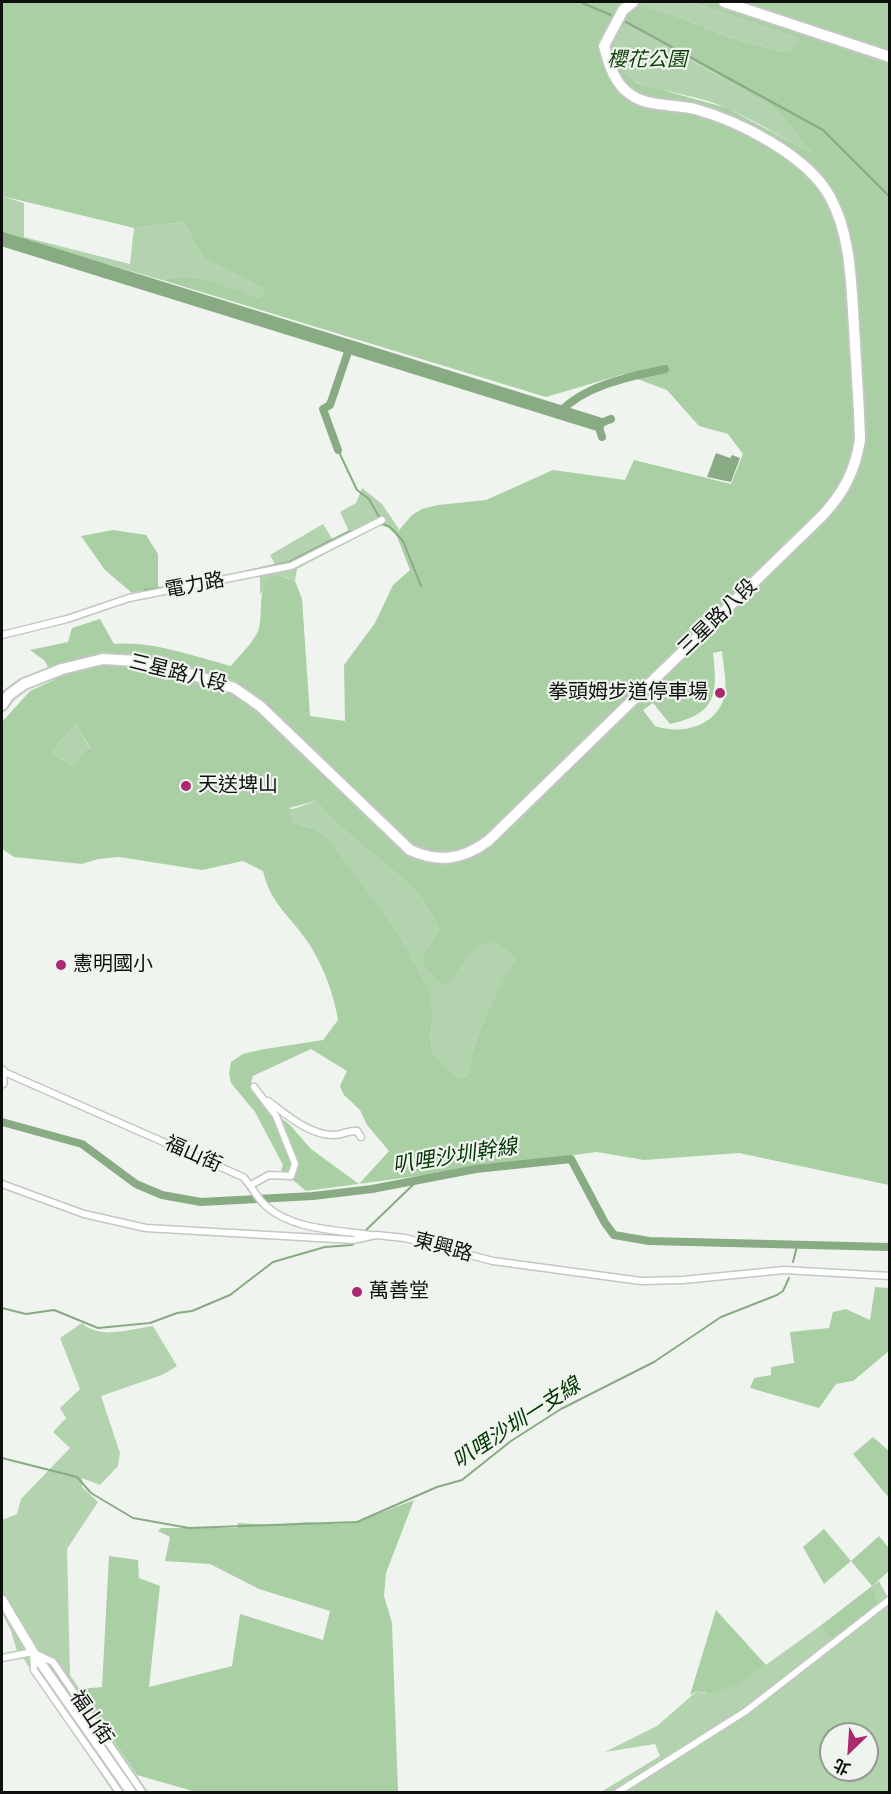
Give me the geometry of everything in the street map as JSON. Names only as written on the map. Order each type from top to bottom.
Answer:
[{"type":"main road","name":"三星路八段","points":[[2,705],[9,695],[24,684],[62,669],[104,659],[137,661],[234,688],[260,706],[410,850],[426,857],[456,858],[475,851],[488,841],[841,495],[857,459],[860,440],[848,250],[830,197],[817,178],[778,148],[713,115],[634,97],[619,84],[611,69],[604,46],[623,10],[633,2]]},
{"type":"main road","points":[[724,2],[890,57]]},
{"type":"street","name":"電力路","points":[[2,635],[67,619],[129,598],[291,566],[382,520]]},
{"type":"street","name":"福山街","points":[[2,1083],[2,1071],[243,1177],[257,1197],[276,1214],[304,1224],[376,1235]]},
{"type":"street","points":[[254,1087],[297,1123],[319,1133],[335,1135],[350,1130],[357,1131],[361,1137]]},
{"type":"street","points":[[250,1185],[269,1175],[284,1178],[291,1176],[294,1172],[295,1164],[276,1116],[263,1096]]},
{"type":"street","name":"東興路","points":[[2,1184],[84,1214],[146,1228],[353,1240],[376,1235],[405,1238],[493,1261],[641,1281],[683,1281],[784,1270],[890,1276]]},
{"type":"street","points":[[618,1792],[746,1711],[890,1599]]},
{"type":"street","name":"福山街","points":[[2,1600],[33,1652],[131,1792]]},
{"type":"street","name":"福山街","points":[[33,1652],[34,1670],[119,1792]]},
{"type":"street","name":"福山街","points":[[33,1652],[53,1662],[142,1792]]},
{"type":"street","points":[[2,1658],[33,1652]]},
{"type":"green space","points":[[638,2],[691,2],[800,38],[790,50],[781,51],[728,37],[682,18],[634,4]]},
{"type":"green space","name":"櫻花公園","points":[[626,22],[777,110],[814,155],[717,104],[650,87],[631,79],[619,67],[611,42],[614,26],[622,29]]},
{"type":"green space","points":[[2,196],[24,203],[24,237],[130,264],[134,228],[183,222],[203,258],[265,289],[260,298],[199,278],[174,277],[162,280],[9,236],[2,233]]},
{"type":"green space","points":[[362,488],[382,504],[399,529],[396,534],[380,525],[297,569],[295,581],[286,577],[266,584],[260,595],[260,567],[275,564],[270,555],[323,524],[333,540],[349,531],[340,512],[356,503]]},
{"type":"green space","points":[[76,724],[90,749],[72,766],[51,752]]},
{"type":"green space","points":[[316,801],[340,826],[405,881],[423,901],[439,929],[425,950],[448,986],[469,955],[485,944],[495,944],[505,949],[517,960],[498,990],[487,1015],[473,1049],[467,1076],[461,1078],[443,1067],[433,1054],[430,1038],[433,1013],[396,930],[312,828],[295,823],[289,808],[293,809]]},
{"type":"green space","points":[[82,1323],[97,1331],[106,1332],[153,1326],[177,1366],[162,1375],[101,1396],[120,1453],[118,1466],[100,1485],[82,1478],[82,1487],[98,1502],[67,1549],[70,1675],[148,1792],[113,1792],[23,1658],[2,1661],[2,1654],[17,1651],[2,1613],[2,1520],[17,1514],[21,1499],[70,1448],[53,1432],[66,1418],[60,1408],[80,1389],[60,1338]]},
{"type":"green space","points":[[879,1581],[889,1600],[889,1792],[601,1792],[660,1756],[655,1744],[605,1752],[657,1726],[697,1691],[704,1693],[756,1672],[820,1626],[834,1644],[881,1607],[872,1586]]},
{"type":"shaded area","points":[[2,2],[638,2],[635,4],[682,18],[728,37],[781,51],[790,50],[799,38],[691,2],[889,2],[889,1185],[739,1153],[644,1160],[597,1152],[359,1184],[306,1191],[281,1170],[283,1165],[255,1112],[231,1083],[229,1074],[231,1062],[243,1054],[323,1040],[338,1020],[321,966],[305,938],[270,891],[263,871],[243,861],[202,870],[119,857],[98,859],[82,864],[14,857],[2,849],[2,722],[30,691],[54,680],[45,661],[30,650],[68,642],[72,628],[100,619],[114,644],[158,647],[231,666],[257,633],[261,599],[266,582],[272,578],[281,577],[295,581],[302,599],[310,716],[345,721],[344,665],[375,623],[393,585],[410,570],[396,534],[412,515],[422,509],[438,505],[486,500],[553,470],[625,480],[634,460],[731,484],[743,454],[728,434],[699,426],[667,390],[624,374],[546,397],[162,280],[174,277],[199,278],[260,298],[265,289],[203,258],[183,222],[134,228],[2,196]],"holes":[[[627,22],[777,110],[813,154],[727,108],[637,83],[615,60],[609,36],[614,26],[622,29]],[[722,651],[726,687],[720,708],[713,716],[705,722],[686,729],[675,730],[655,726],[643,710],[653,703],[670,724],[697,715],[705,708],[711,701],[714,691],[713,653]],[[76,724],[90,748],[72,766],[51,752]],[[316,801],[340,826],[417,893],[439,929],[425,950],[423,963],[435,978],[448,986],[469,955],[485,944],[495,944],[505,949],[516,960],[497,991],[487,1014],[473,1049],[467,1076],[461,1078],[444,1067],[433,1054],[430,1038],[433,1013],[428,990],[396,930],[327,838],[312,828],[295,823],[289,808]],[[311,1049],[347,1071],[340,1086],[344,1095],[360,1110],[367,1125],[389,1151],[359,1184],[311,1149],[290,1125],[258,1099],[250,1087],[253,1076]]]},
{"type":"shaded area","points":[[716,453],[730,458],[732,455],[740,458],[731,482],[707,477]]},
{"type":"shaded area","points":[[113,530],[146,535],[158,554],[158,587],[132,593],[105,570],[81,536]]},
{"type":"shaded area","points":[[875,1287],[889,1288],[889,1351],[853,1381],[836,1384],[819,1408],[750,1388],[754,1378],[771,1375],[771,1367],[794,1363],[790,1332],[829,1328],[833,1312],[846,1309],[870,1320]]},
{"type":"shaded area","points":[[873,1437],[889,1451],[889,1498],[853,1454]]},
{"type":"shaded area","points":[[414,1500],[386,1573],[384,1596],[392,1623],[398,1792],[196,1792],[137,1775],[79,1689],[102,1687],[109,1556],[138,1560],[139,1578],[160,1586],[149,1687],[232,1666],[240,1614],[323,1640],[330,1611],[259,1589],[210,1564],[165,1561],[170,1537],[158,1531],[161,1528],[237,1528],[238,1523],[272,1525],[357,1522]]},
{"type":"shaded area","points":[[824,1529],[851,1561],[824,1584],[803,1547]]},
{"type":"shaded area","points":[[879,1536],[889,1548],[889,1571],[872,1586],[851,1561]]},
{"type":"shaded area","points":[[872,1586],[881,1607],[880,1612],[834,1644],[820,1626]]},
{"type":"shaded area","points":[[716,1610],[766,1665],[734,1686],[715,1692],[697,1691],[690,1695]]},
{"type":"waterway","points":[[580,2],[611,15]]},
{"type":"waterway","points":[[626,22],[823,130],[890,197]]},
{"type":"waterway","points":[[2,239],[598,424]]},
{"type":"waterway","points":[[338,450],[323,409],[330,405],[350,346]]},
{"type":"waterway","points":[[560,412],[582,395],[609,383],[665,369]]},
{"type":"waterway","points":[[598,424],[611,419]]},
{"type":"waterway","points":[[598,424],[602,437]]},
{"type":"waterway","points":[[338,450],[357,490],[369,499],[383,524],[390,527],[403,541],[421,586]]},
{"type":"waterway","points":[[221,577],[289,562],[350,531]]},
{"type":"waterway","points":[[145,590],[180,585]]},
{"type":"waterway","name":"叭哩沙圳幹線","points":[[2,1122],[82,1144],[136,1184],[162,1195],[201,1202],[313,1196],[372,1189],[476,1169],[571,1159],[605,1223],[614,1235],[649,1241],[890,1247]]},
{"type":"waterway","points":[[363,1233],[419,1179]]},
{"type":"waterway","points":[[2,1308],[26,1314],[54,1310],[98,1328],[150,1323],[177,1313],[192,1311],[230,1295],[273,1262],[325,1247],[352,1245],[355,1242]]},
{"type":"waterway","name":"叭哩沙圳一支線","points":[[793,1262],[797,1246]]},
{"type":"waterway","name":"叭哩沙圳一支線","points":[[2,1458],[77,1477],[91,1493],[133,1518],[189,1528],[357,1522],[437,1487],[462,1480],[511,1441],[561,1409],[654,1362],[721,1317],[777,1295],[783,1291],[789,1278]]},
{"type":"place","name":"拳頭姆步道停車場","points":[[720,693]]},
{"type":"place","name":"天送埤山","points":[[186,786]]},
{"type":"place","name":"憲明國小","points":[[61,965]]},
{"type":"place","name":"萬善堂","points":[[357,1292]]}]
